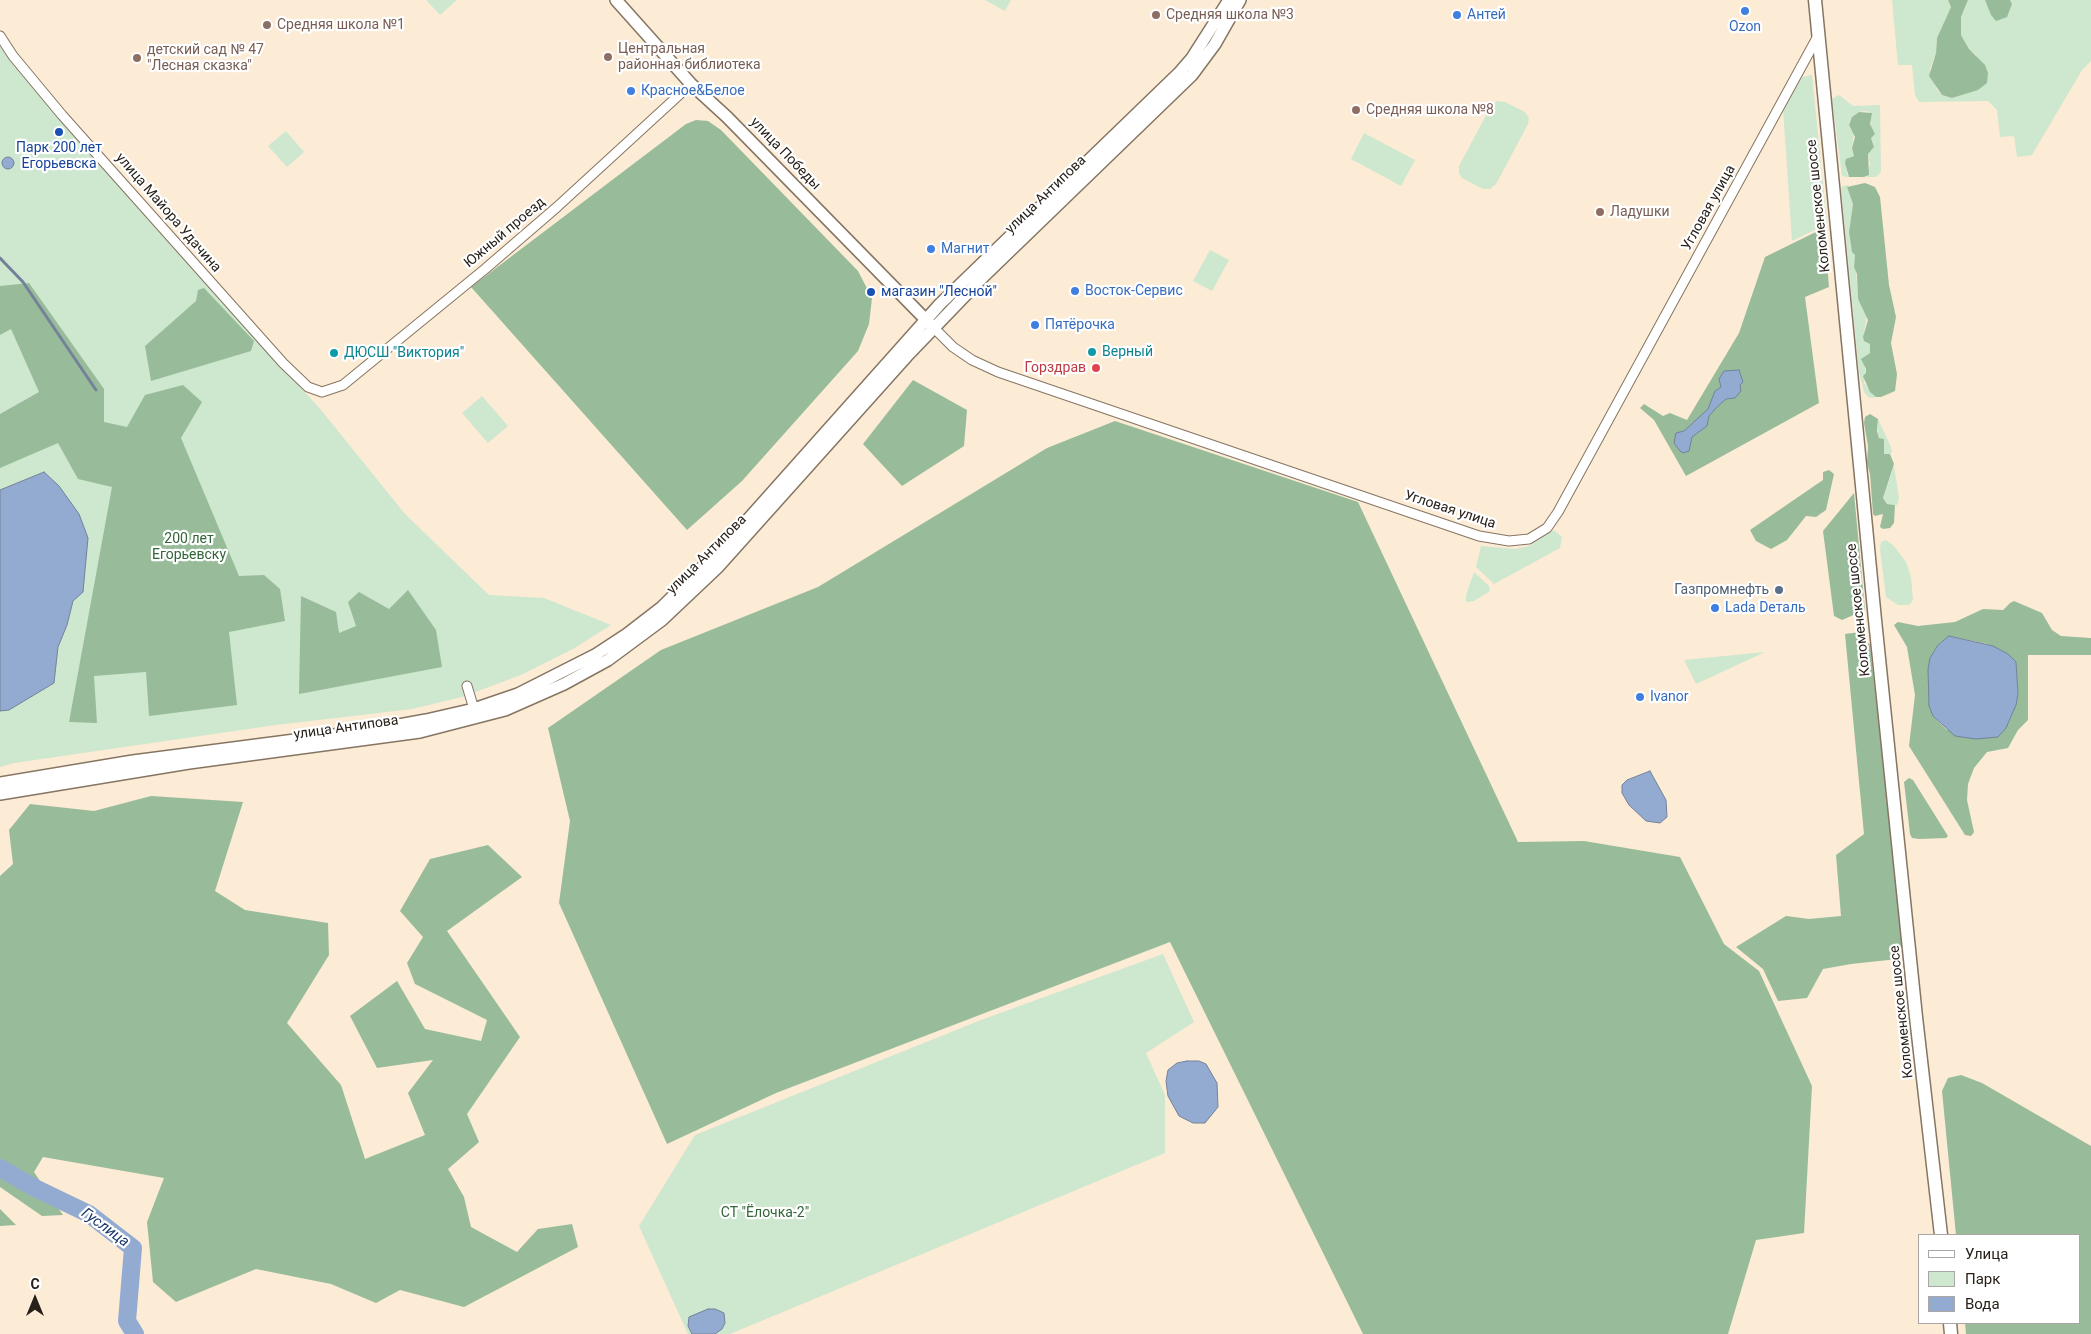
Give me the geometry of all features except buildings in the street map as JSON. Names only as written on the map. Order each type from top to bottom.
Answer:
[{"type":"main road","name":"улица Победы","points":[[616,0],[691,84],[727,117],[930,324]]},
{"type":"main road","name":"улица Антипова","points":[[0,794],[189,763],[420,732],[505,710],[564,684],[629,646],[690,594],[746,538],[930,324],[940,304],[1174,79],[1192,58],[1229,0]]},
{"type":"main road","name":"улица Антипова","points":[[0,783],[43,774],[210,749],[372,730],[474,709],[518,694],[565,672],[627,634],[662,607],[761,507],[930,324],[985,275],[1192,75],[1215,44],[1240,0]]},
{"type":"main road","name":"Коломенское шоссе","points":[[1815,0],[1874,609],[1917,1026],[1942,1234]]},
{"type":"street","name":"Угловая улица","points":[[930,324],[953,347],[972,360],[998,372],[1479,536],[1509,541],[1529,539],[1547,528],[1558,512],[1819,34]]},
{"type":"street","name":"улица Майора Удачина","points":[[0,36],[12,56],[62,115],[283,363],[308,387],[328,392]]},
{"type":"street","name":"Южный проезд","points":[[328,392],[350,379],[558,207],[691,84]]},
{"type":"street","points":[[466,686],[474,709]]},
{"type":"green space","points":[[426,0],[457,0],[440,15]]},
{"type":"green space","points":[[985,0],[1011,0],[1005,11]]},
{"type":"green space","points":[[1892,0],[1948,0],[1951,7],[1937,38],[1936,53],[1930,69],[1937,90],[1942,95],[1952,98],[1964,94],[1976,55],[1969,49],[1961,35],[1961,17],[1968,0],[1985,0],[1988,7],[2012,4],[2010,0],[2091,0],[2091,61],[2082,70],[2032,155],[2017,157],[2014,136],[2000,137],[1997,110],[1988,101],[1919,102],[1915,95],[1913,76],[1915,74],[1913,75],[1912,65],[1898,65]]},
{"type":"green space","points":[[1948,0],[1968,0],[1961,17],[1961,35],[1969,49],[1985,65],[1988,73],[1987,83],[1978,90],[1952,98],[1942,95],[1929,76],[1936,53],[1937,38],[1951,7]]},
{"type":"green space","points":[[1985,0],[2010,0],[2012,4],[2007,17],[1996,21],[1991,15]]},
{"type":"green space","name":"200 лет Егорьевску","points":[[0,46],[15,66],[321,410],[405,514],[489,595],[544,598],[611,625],[573,649],[521,675],[462,697],[412,709],[276,725],[14,763],[0,767]]},
{"type":"green space","points":[[1812,75],[1827,224],[1792,241],[1783,108],[1802,77]]},
{"type":"green space","points":[[1839,95],[1853,106],[1880,105],[1881,172],[1876,177],[1867,177],[1870,164],[1868,154],[1874,147],[1871,138],[1870,112],[1865,111],[1859,112],[1852,117],[1849,125],[1850,129],[1854,132],[1852,148],[1854,156],[1846,159],[1849,177],[1842,176],[1832,99]]},
{"type":"green space","points":[[1497,101],[1505,102],[1525,112],[1529,118],[1528,124],[1496,184],[1490,189],[1483,189],[1462,178],[1459,173],[1459,166],[1491,106]]},
{"type":"green space","points":[[1859,112],[1872,113],[1870,124],[1875,134],[1871,138],[1874,147],[1868,154],[1869,175],[1849,177],[1845,163],[1846,159],[1854,156],[1852,148],[1855,137],[1849,125],[1852,117]]},
{"type":"green space","points":[[696,120],[708,121],[721,130],[858,271],[872,298],[869,324],[858,351],[742,481],[687,530],[471,287],[686,124]]},
{"type":"green space","points":[[286,131],[304,152],[287,167],[268,146]]},
{"type":"green space","points":[[1364,133],[1415,160],[1401,186],[1351,159]]},
{"type":"green space","points":[[1865,183],[1875,187],[1880,197],[1889,285],[1896,317],[1891,343],[1897,374],[1895,391],[1881,397],[1876,397],[1870,392],[1863,376],[1866,373],[1866,369],[1861,359],[1870,353],[1870,344],[1864,341],[1863,337],[1868,320],[1858,299],[1857,274],[1854,267],[1855,255],[1852,252],[1849,232],[1853,204],[1847,187]]},
{"type":"green space","points":[[1849,185],[1847,187],[1853,204],[1849,232],[1851,246],[1855,255],[1858,299],[1867,315],[1864,333],[1870,344],[1870,353],[1867,355],[1864,365],[1866,373],[1864,383],[1876,397],[1873,398],[1868,397],[1864,392],[1859,372],[1841,188]]},
{"type":"green space","points":[[1824,228],[1829,287],[1805,297],[1819,403],[1686,476],[1654,420],[1640,408],[1644,404],[1663,416],[1670,413],[1687,420],[1739,333],[1765,257]]},
{"type":"green space","points":[[1210,250],[1229,260],[1212,291],[1193,281]]},
{"type":"green space","points":[[29,283],[104,389],[104,422],[127,427],[145,395],[183,385],[202,402],[181,438],[239,576],[264,575],[280,589],[285,621],[229,632],[237,705],[149,716],[146,672],[94,676],[97,723],[69,722],[112,487],[78,479],[58,443],[0,468],[0,414],[39,392],[11,329],[0,335],[0,286]]},
{"type":"green space","points":[[204,288],[254,341],[251,351],[151,381],[145,346],[196,301],[198,290]]},
{"type":"green space","points":[[913,380],[967,410],[964,446],[902,486],[863,444]]},
{"type":"green space","points":[[482,396],[508,426],[488,443],[462,413]]},
{"type":"green space","points":[[1870,414],[1878,419],[1877,431],[1879,438],[1884,439],[1884,454],[1890,454],[1894,464],[1883,498],[1887,504],[1895,505],[1894,523],[1890,528],[1883,529],[1880,527],[1883,514],[1875,516],[1873,514],[1870,474],[1867,463],[1868,446],[1864,423],[1865,417]]},
{"type":"green space","points":[[1878,419],[1891,447],[1892,452],[1889,455],[1884,454],[1884,441],[1878,436]]},
{"type":"green space","points":[[1115,421],[1358,502],[1518,842],[1584,841],[1680,857],[1724,944],[1759,971],[1812,1086],[1804,1233],[1756,1240],[1728,1334],[1363,1334],[1170,942],[776,1093],[667,1144],[559,903],[570,821],[548,728],[661,650],[818,587],[1047,448]]},
{"type":"green space","points":[[1894,466],[1899,498],[1897,505],[1887,504],[1883,498]]},
{"type":"green space","points":[[1829,470],[1834,474],[1826,510],[1816,517],[1806,516],[1787,540],[1771,549],[1756,541],[1750,530],[1823,480],[1823,472]]},
{"type":"green space","points":[[1854,493],[1865,610],[1842,620],[1834,616],[1823,531]]},
{"type":"green space","points":[[1554,530],[1562,537],[1560,548],[1494,584],[1476,567],[1481,546],[1515,549],[1529,546]]},
{"type":"green space","points":[[1886,540],[1894,546],[1906,562],[1911,577],[1913,600],[1909,605],[1898,605],[1886,597],[1880,549],[1881,542]]},
{"type":"green space","points":[[1474,572],[1489,586],[1490,591],[1474,601],[1466,602],[1466,595]]},
{"type":"green space","points":[[408,590],[436,630],[442,667],[299,694],[301,596],[336,612],[339,633],[356,626],[348,602],[359,592],[389,609]]},
{"type":"green space","points":[[2014,601],[2042,613],[2052,630],[2061,636],[2091,638],[2091,655],[2028,655],[2028,720],[2018,730],[2008,748],[1987,752],[1974,768],[1968,784],[1967,800],[1974,832],[1971,836],[1965,835],[1909,746],[1915,695],[1907,647],[1894,625],[1898,622],[1918,626],[1955,622],[1983,609],[2003,610]],"holes":[[[1949,636],[1987,644],[2008,654],[2016,662],[2018,694],[1947,730],[1933,716],[1930,658],[1938,645]]]},
{"type":"green space","points":[[1860,632],[1870,645],[1903,944],[1898,959],[1823,969],[1807,998],[1778,1001],[1763,969],[1736,947],[1786,916],[1809,919],[1841,916],[1836,855],[1864,834],[1845,634]]},
{"type":"green space","points":[[1765,652],[1696,684],[1684,660]]},
{"type":"green space","points":[[1909,778],[1913,780],[1948,836],[1946,838],[1912,838],[1904,782]]},
{"type":"green space","points":[[151,796],[243,802],[215,891],[245,910],[328,923],[329,955],[287,1023],[341,1085],[365,1159],[425,1135],[408,1093],[433,1060],[377,1068],[350,1016],[397,981],[425,1029],[481,1041],[487,1020],[415,984],[407,963],[423,937],[400,911],[430,859],[488,845],[522,877],[447,931],[520,1037],[467,1114],[479,1142],[448,1169],[464,1197],[471,1227],[517,1252],[538,1229],[572,1224],[578,1247],[464,1307],[400,1290],[376,1303],[331,1284],[256,1269],[176,1302],[153,1282],[147,1222],[164,1178],[43,1157],[34,1172],[63,1215],[42,1216],[0,1187],[0,876],[13,864],[9,830],[30,804],[94,811]]},
{"type":"green space","name":"СТ \"Ёлочка-2\"","points":[[1163,954],[1194,1022],[1146,1053],[1165,1095],[1165,1153],[730,1334],[688,1334],[639,1226],[695,1135],[981,1020]]},
{"type":"green space","points":[[1961,1075],[1982,1083],[2091,1146],[2091,1334],[1966,1334],[1965,1324],[2081,1324],[2081,1234],[1956,1234],[1942,1091],[1948,1078]]},
{"type":"green space","points":[[0,1209],[16,1225],[0,1226]]},
{"type":"water","points":[[8,157],[14,163],[8,169],[2,163]]},
{"type":"water","points":[[1739,370],[1743,382],[1740,385],[1741,391],[1735,398],[1726,399],[1709,416],[1707,426],[1692,437],[1689,451],[1683,453],[1680,451],[1674,443],[1676,433],[1684,431],[1708,409],[1715,391],[1721,387],[1719,379],[1724,371]]},
{"type":"water","points":[[44,472],[59,486],[79,514],[88,538],[83,592],[73,601],[67,625],[58,647],[54,683],[9,710],[0,711],[0,490]]},
{"type":"water","points":[[1949,636],[1993,646],[2008,654],[2016,662],[2018,694],[2016,705],[2006,728],[1998,737],[1976,739],[1955,736],[1933,716],[1929,706],[1928,669],[1930,658],[1938,645]]},
{"type":"water","points":[[1650,771],[1666,800],[1667,817],[1660,823],[1646,821],[1629,805],[1622,793],[1622,785],[1627,780]]},
{"type":"water","points":[[1199,1061],[1206,1064],[1217,1083],[1218,1107],[1205,1123],[1193,1123],[1179,1116],[1168,1096],[1166,1081],[1168,1070],[1177,1063]]},
{"type":"water","points":[[708,1309],[715,1309],[724,1313],[725,1323],[722,1329],[715,1334],[692,1334],[688,1326],[689,1317]]},
{"type":"waterway","points":[[0,258],[23,282],[96,390]]},
{"type":"waterway","name":"Гуслица","points":[[0,1168],[35,1188],[89,1214],[133,1248],[127,1321],[135,1334]]},
{"type":"place","name":"Ozon","points":[[1745,11]]},
{"type":"place","name":"Средняя школа №3","points":[[1156,15]]},
{"type":"place","name":"Антей","points":[[1457,15]]},
{"type":"place","name":"Средняя школа №1","points":[[267,25]]},
{"type":"place","name":"Центральная районная библиотека","points":[[608,57]]},
{"type":"place","name":"детский сад № 47 \"Лесная сказка\"","points":[[137,58]]},
{"type":"place","name":"Красное&Белое","points":[[631,91]]},
{"type":"place","name":"Средняя школа №8","points":[[1356,110]]},
{"type":"place","name":"Парк 200 лет Егорьевска","points":[[59,132]]},
{"type":"place","name":"Ладушки","points":[[1600,212]]},
{"type":"place","name":"Магнит","points":[[931,249]]},
{"type":"place","name":"Восток-Сервис","points":[[1075,291]]},
{"type":"place","name":"магазин \"Лесной\"","points":[[871,292]]},
{"type":"place","name":"Пятёрочка","points":[[1035,325]]},
{"type":"place","name":"Верный","points":[[1092,352]]},
{"type":"place","name":"ДЮСШ \"Виктория\"","points":[[334,353]]},
{"type":"place","name":"Горздрав","points":[[1096,368]]},
{"type":"place","name":"Газпромнефть","points":[[1779,590]]},
{"type":"place","name":"Lada Dеталь","points":[[1715,608]]},
{"type":"place","name":"Ivanor","points":[[1640,697]]}]
